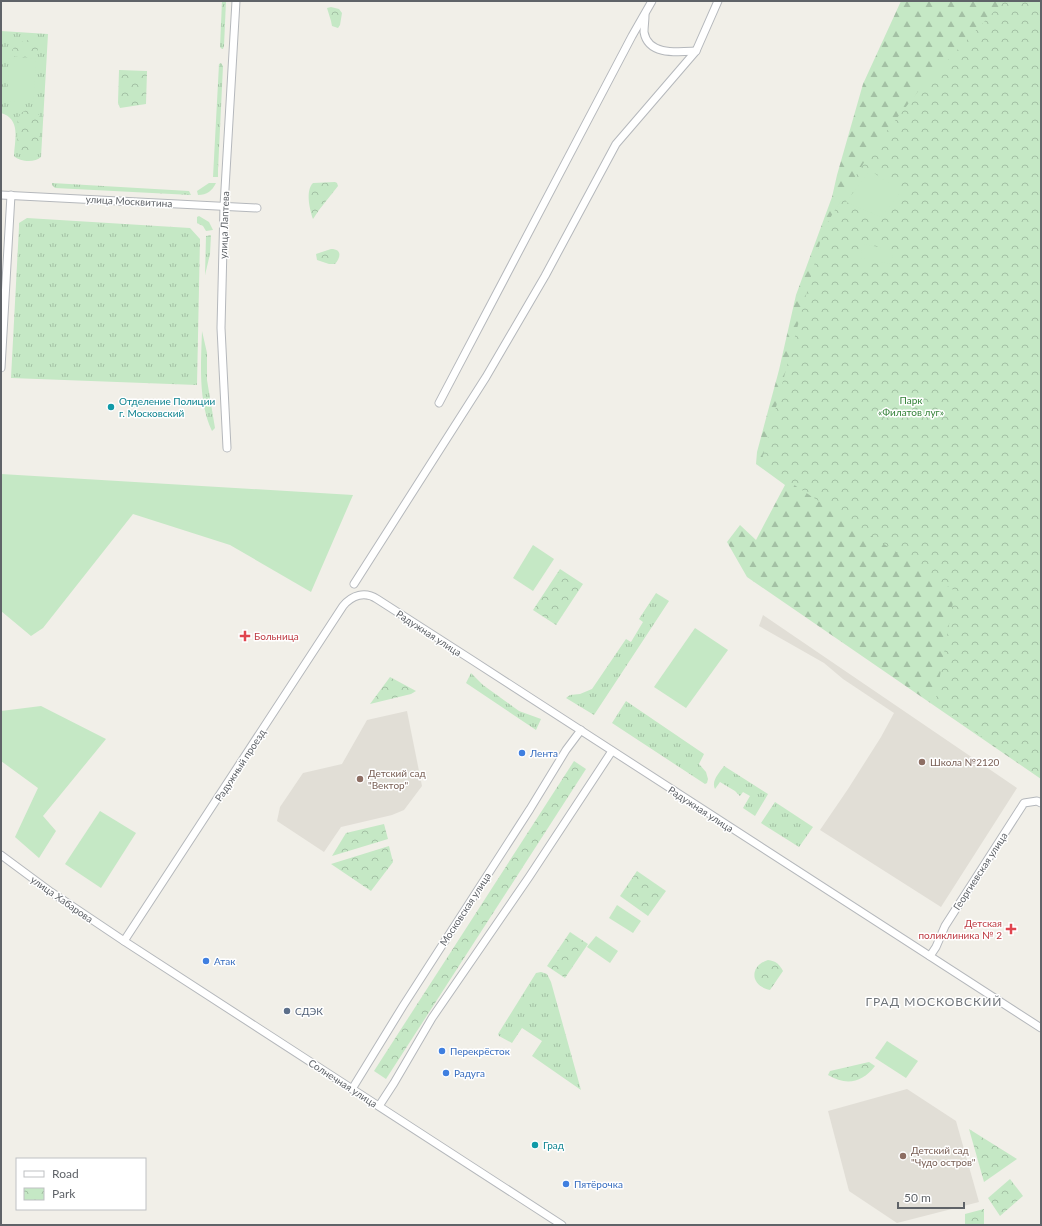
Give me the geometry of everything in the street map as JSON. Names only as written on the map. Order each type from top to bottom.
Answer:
[{"type":"street","name":"улица Лаптева","points":[[227,448],[221,328],[224,206],[236,1]]},
{"type":"street","points":[[439,403],[652,1]]},
{"type":"street","points":[[354,584],[486,377],[545,276],[616,144],[696,51],[718,1]]},
{"type":"street","points":[[645,14],[644,33],[650,44],[660,51],[696,51]]},
{"type":"street","name":"улица Москвитина","points":[[1,195],[257,208]]},
{"type":"street","points":[[1,368],[11,195]]},
{"type":"street","name":"Радужная улица","points":[[360,595],[368,595],[377,599],[1041,1028]]},
{"type":"street","name":"Радужный проезд","points":[[124,942],[343,606],[348,600],[360,595]]},
{"type":"street","name":"Московская улица","points":[[352,1089],[566,750],[581,730]]},
{"type":"street","points":[[379,1106],[432,1018],[529,877],[612,751]]},
{"type":"street","name":"Георгиевская улица","points":[[930,956],[936,947],[945,926],[1024,803],[1037,801],[1041,803]]},
{"type":"street","name":"улица Хабарова","points":[[1,855],[51,892],[124,942]]},
{"type":"street","name":"Солнечная улица","points":[[124,942],[562,1225]]},
{"type":"shaded area","name":"Школа №2120","points":[[763,615],[1017,788],[941,907],[820,830],[881,737],[894,713],[843,679],[824,663],[759,626]]},
{"type":"shaded area","name":"Детский сад \"Вектор\"","points":[[407,711],[422,786],[404,810],[392,815],[341,827],[324,852],[277,821],[280,807],[303,773],[342,764],[367,720]]},
{"type":"shaded area","name":"Детский сад \"Чудо остров\"","points":[[907,1089],[956,1121],[979,1202],[897,1223],[849,1191],[828,1111]]},
{"type":"green space","points":[[222,1],[226,1],[223,49],[220,47]]},
{"type":"green space","name":"Парк «Филатов луг»","points":[[901,1],[1041,1],[1041,779],[747,577],[727,542],[740,525],[756,540],[785,485],[756,464],[757,452],[779,370],[796,295],[832,197],[863,84]]},
{"type":"green space","name":"Парк «Филатов луг»","points":[[1004,1],[1041,1],[1041,778],[935,704],[955,591],[761,463],[824,228],[871,151],[920,89]]},
{"type":"green space","points":[[331,7],[339,9],[342,13],[338,28],[332,26],[327,8]]},
{"type":"green space","points":[[1,31],[48,34],[41,157],[31,161],[20,160],[14,156],[16,137],[14,125],[12,120],[1,113]]},
{"type":"green space","points":[[29,40],[35,41],[38,46],[38,51],[36,54],[29,57],[13,56],[12,50],[16,46],[21,42]]},
{"type":"green space","points":[[9,58],[36,59],[33,102],[7,101]]},
{"type":"green space","points":[[221,63],[223,66],[218,177],[213,177],[219,64]]},
{"type":"green space","points":[[119,70],[147,71],[146,104],[120,108],[118,103]]},
{"type":"green space","points":[[26,110],[34,111],[39,115],[39,147],[32,154],[24,154],[18,146],[18,119],[19,116]]},
{"type":"green space","points":[[870,170],[901,192],[881,217],[846,202]]},
{"type":"green space","points":[[335,182],[338,186],[313,219],[309,201],[309,191],[311,186],[313,183]]},
{"type":"green space","points":[[52,183],[189,191],[191,195],[55,188]]},
{"type":"green space","points":[[209,183],[216,183],[209,192],[198,195],[197,191]]},
{"type":"green space","points":[[199,216],[209,222],[213,230],[206,231],[203,226],[197,223],[197,217]]},
{"type":"green space","points":[[27,218],[190,228],[200,239],[197,385],[11,378],[19,223]]},
{"type":"green space","points":[[211,235],[210,254],[205,275],[206,236]]},
{"type":"green space","points":[[863,244],[894,250],[891,264],[860,258]]},
{"type":"green space","points":[[335,249],[339,252],[338,259],[335,264],[329,264],[317,260],[316,254]]},
{"type":"green space","points":[[202,331],[207,353],[207,380],[215,428],[212,431],[204,407],[202,395]]},
{"type":"green space","points":[[1,474],[353,495],[311,592],[230,545],[133,514],[43,628],[31,636],[1,611]]},
{"type":"green space","points":[[533,545],[554,559],[533,591],[513,578]]},
{"type":"green space","points":[[560,569],[583,584],[556,625],[533,610]]},
{"type":"green space","points":[[656,593],[669,601],[594,715],[566,698],[570,695],[580,694],[592,689],[626,639],[631,642],[643,622],[639,619]]},
{"type":"green space","points":[[695,628],[728,650],[686,708],[654,687]]},
{"type":"green space","points":[[471,673],[483,685],[519,711],[541,719],[536,730],[466,683]]},
{"type":"green space","points":[[390,677],[416,691],[411,694],[370,704]]},
{"type":"green space","points":[[626,701],[704,754],[699,764],[706,772],[708,779],[707,783],[705,784],[612,723]]},
{"type":"green space","points":[[41,706],[106,739],[43,816],[56,831],[39,858],[15,837],[38,788],[1,761],[1,711]]},
{"type":"green space","points":[[574,761],[586,769],[386,1079],[374,1071]]},
{"type":"green space","points":[[724,766],[768,794],[755,816],[743,808],[750,796],[743,792],[740,796],[735,791],[720,782],[715,789],[715,780]]},
{"type":"green space","points":[[775,802],[813,827],[799,847],[761,823]]},
{"type":"green space","points":[[100,811],[136,833],[101,888],[65,864]]},
{"type":"green space","points":[[384,824],[388,839],[332,856],[346,833]]},
{"type":"green space","points":[[389,846],[393,862],[371,891],[331,864]]},
{"type":"green space","points":[[637,871],[666,891],[648,916],[620,896]]},
{"type":"green space","points":[[617,905],[641,921],[633,933],[609,918]]},
{"type":"green space","points":[[570,932],[588,944],[565,978],[547,966]]},
{"type":"green space","points":[[596,936],[618,951],[610,963],[587,947]]},
{"type":"green space","points":[[768,960],[777,963],[783,971],[770,990],[763,988],[754,976],[757,967]]},
{"type":"green space","points":[[541,972],[547,974],[551,982],[581,1090],[532,1056],[542,1041],[522,1028],[512,1043],[498,1034],[536,973]]},
{"type":"green space","points":[[887,1041],[918,1061],[906,1078],[875,1058]]},
{"type":"green space","points":[[869,1062],[875,1066],[865,1076],[853,1081],[841,1081],[828,1075],[830,1071]]},
{"type":"green space","points":[[969,1129],[1017,1159],[984,1182]]},
{"type":"green space","points":[[1010,1179],[1023,1196],[1000,1216],[988,1198]]},
{"type":"green space","points":[[984,1209],[984,1225],[965,1225],[965,1214]]},
{"type":"place","name":"Отделение Полиции г. Московский","points":[[111,407]]},
{"type":"place","name":"Больница","points":[[245,636]]},
{"type":"place","name":"Лента","points":[[522,753]]},
{"type":"place","name":"Школа №2120","points":[[922,762]]},
{"type":"place","name":"Детский сад \"Вектор\"","points":[[360,779]]},
{"type":"place","name":"Детская поликлиника № 2","points":[[1011,929]]},
{"type":"place","name":"Атак","points":[[206,961]]},
{"type":"place","name":"СДЭК","points":[[287,1011]]},
{"type":"place","name":"Перекрёсток","points":[[442,1051]]},
{"type":"place","name":"Радуга","points":[[446,1073]]},
{"type":"place","name":"Град","points":[[535,1145]]},
{"type":"place","name":"Детский сад \"Чудо остров\"","points":[[903,1156]]},
{"type":"place","name":"Пятёрочка","points":[[566,1184]]},
{"type":"district","name":"ГРАД МОСКОВСКИЙ","points":[[934,1001]]}]
